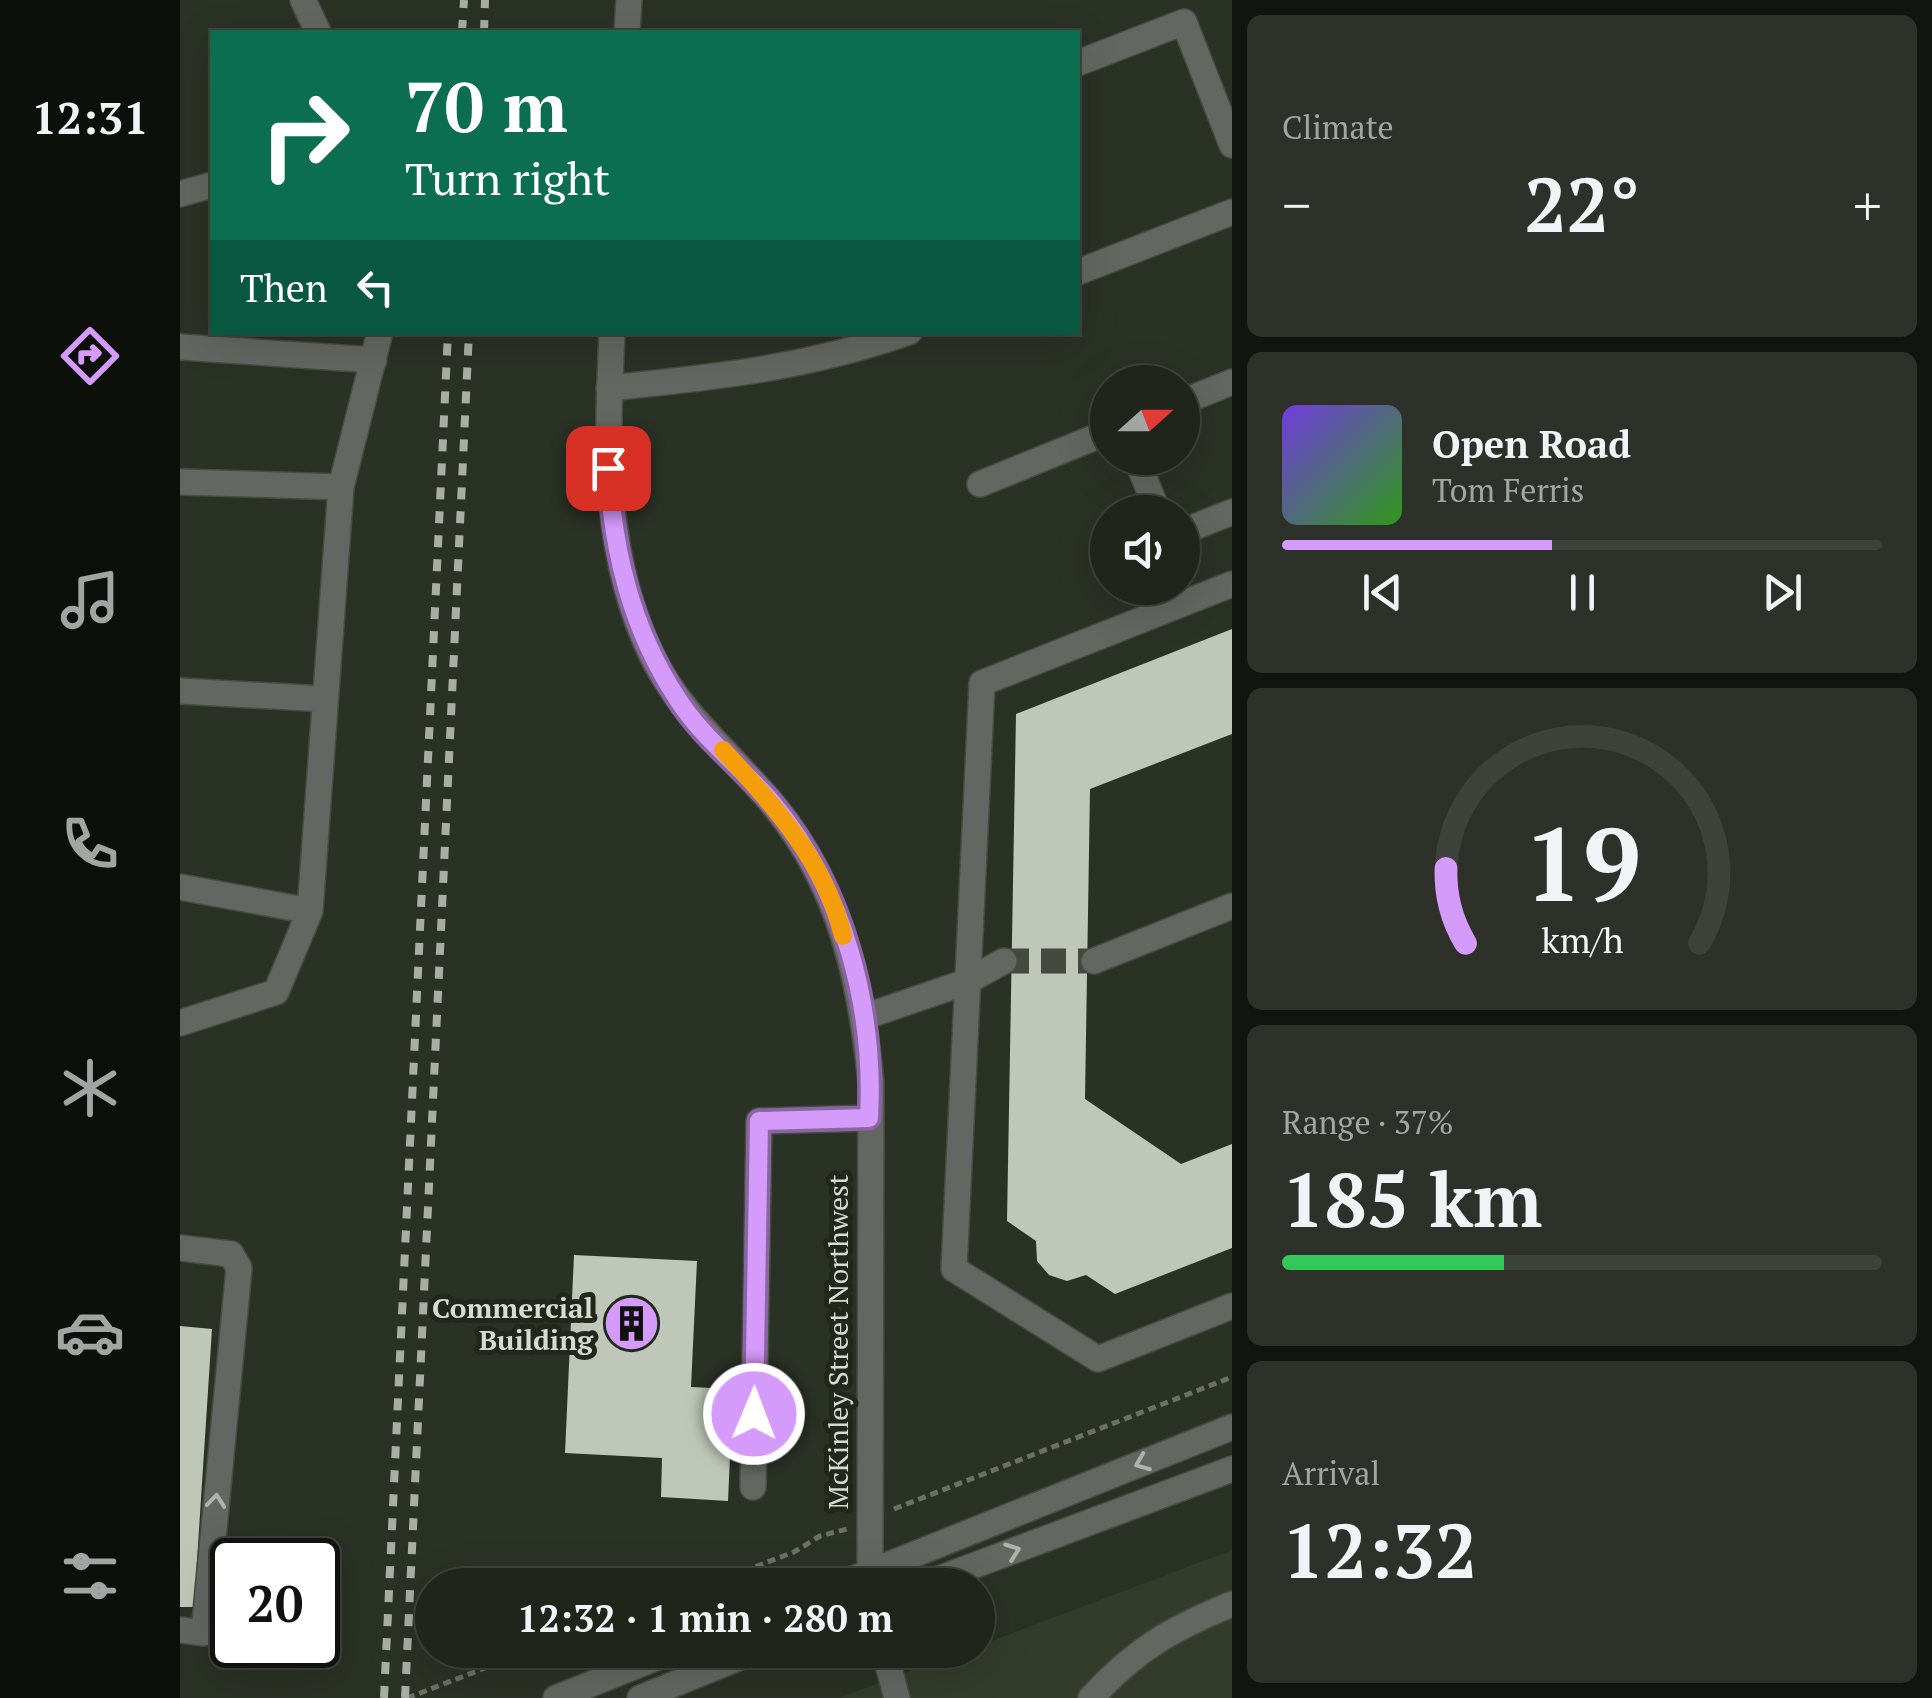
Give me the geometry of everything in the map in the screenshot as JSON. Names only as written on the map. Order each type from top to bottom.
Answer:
[{"type":"street","points":[[303,0],[317,30]]},
{"type":"street","points":[[627,30],[629,0]]},
{"type":"street","points":[[1080,62],[1184,22],[1232,145]]},
{"type":"street","points":[[180,194],[210,185]]},
{"type":"street","points":[[1080,271],[1232,212]]},
{"type":"street","points":[[180,1024],[276,992],[310,910],[341,487],[379,335]]},
{"type":"street","name":"McKinley Street Northwest","points":[[612,335],[612,525],[631,608],[679,702],[775,807],[823,876],[838,916],[864,1017],[871,1082],[870,1568]]},
{"type":"street","points":[[609,388],[768,372],[856,351],[901,335]]},
{"type":"street","points":[[180,348],[374,360]]},
{"type":"street","points":[[1200,395],[1232,382]]},
{"type":"street","points":[[980,484],[1090,439]]},
{"type":"street","points":[[180,482],[341,487]]},
{"type":"street","points":[[1200,525],[1232,512]]},
{"type":"street","points":[[1232,584],[982,684],[954,1268],[1098,1360],[1232,1306]]},
{"type":"street","points":[[180,692],[326,699]]},
{"type":"street","points":[[180,887],[310,910]]},
{"type":"street","points":[[1094,962],[1232,906]]},
{"type":"street","points":[[864,1017],[966,982],[1004,961]]},
{"type":"street","points":[[753,1487],[759,1121],[869,1118]]},
{"type":"street","points":[[180,1248],[231,1254],[239,1268],[192,1632]]},
{"type":"street","points":[[896,1568],[1232,1426]]},
{"type":"street","points":[[967,1568],[1232,1469]]},
{"type":"street","points":[[1091,1698],[1114,1673],[1170,1630],[1232,1604]]},
{"type":"street","points":[[556,1698],[631,1668]]},
{"type":"street","points":[[640,1698],[714,1668]]},
{"type":"street","points":[[889,1668],[897,1698]]},
{"type":"path","points":[[907,1503],[1232,1377]]},
{"type":"path","points":[[752,1568],[794,1552],[820,1536],[836,1534]]},
{"type":"path","points":[[407,1698],[485,1668]]},
{"type":"shaded area","points":[[1232,1550],[1232,1698],[839,1698],[918,1668],[995,1668],[995,1640]]},
{"type":"building","points":[[1232,629],[1232,734],[1090,789],[1085,1099],[1181,1164],[1232,1144],[1232,1248],[1115,1294],[1086,1275],[1067,1281],[1049,1275],[1037,1261],[1036,1241],[1007,1221],[1016,714]]},
{"type":"building","name":"Commercial Building","points":[[574,1255],[697,1261],[691,1387],[733,1389],[728,1501],[661,1497],[662,1458],[565,1453]]},
{"type":"building","points":[[180,1326],[212,1329],[194,1607],[180,1607]]},
{"type":"tunnel","points":[[1004,961],[1094,961]]},
{"type":"railway","points":[[462,30],[464,0]]},
{"type":"railway","points":[[484,30],[485,0]]},
{"type":"railway","points":[[384,1698],[448,335]]},
{"type":"railway","points":[[405,1698],[469,335]]},
{"type":"slow traffic","points":[[723,750],[775,807],[823,876],[843,936]]},
{"type":"place","name":"Commercial Building","points":[[632,1324]]},
{"type":"route","points":[[608,468],[612,525],[631,608],[652,656],[679,702],[775,807],[823,876],[838,916],[864,1017],[871,1082],[869,1118],[759,1121],[754,1414]]}]
